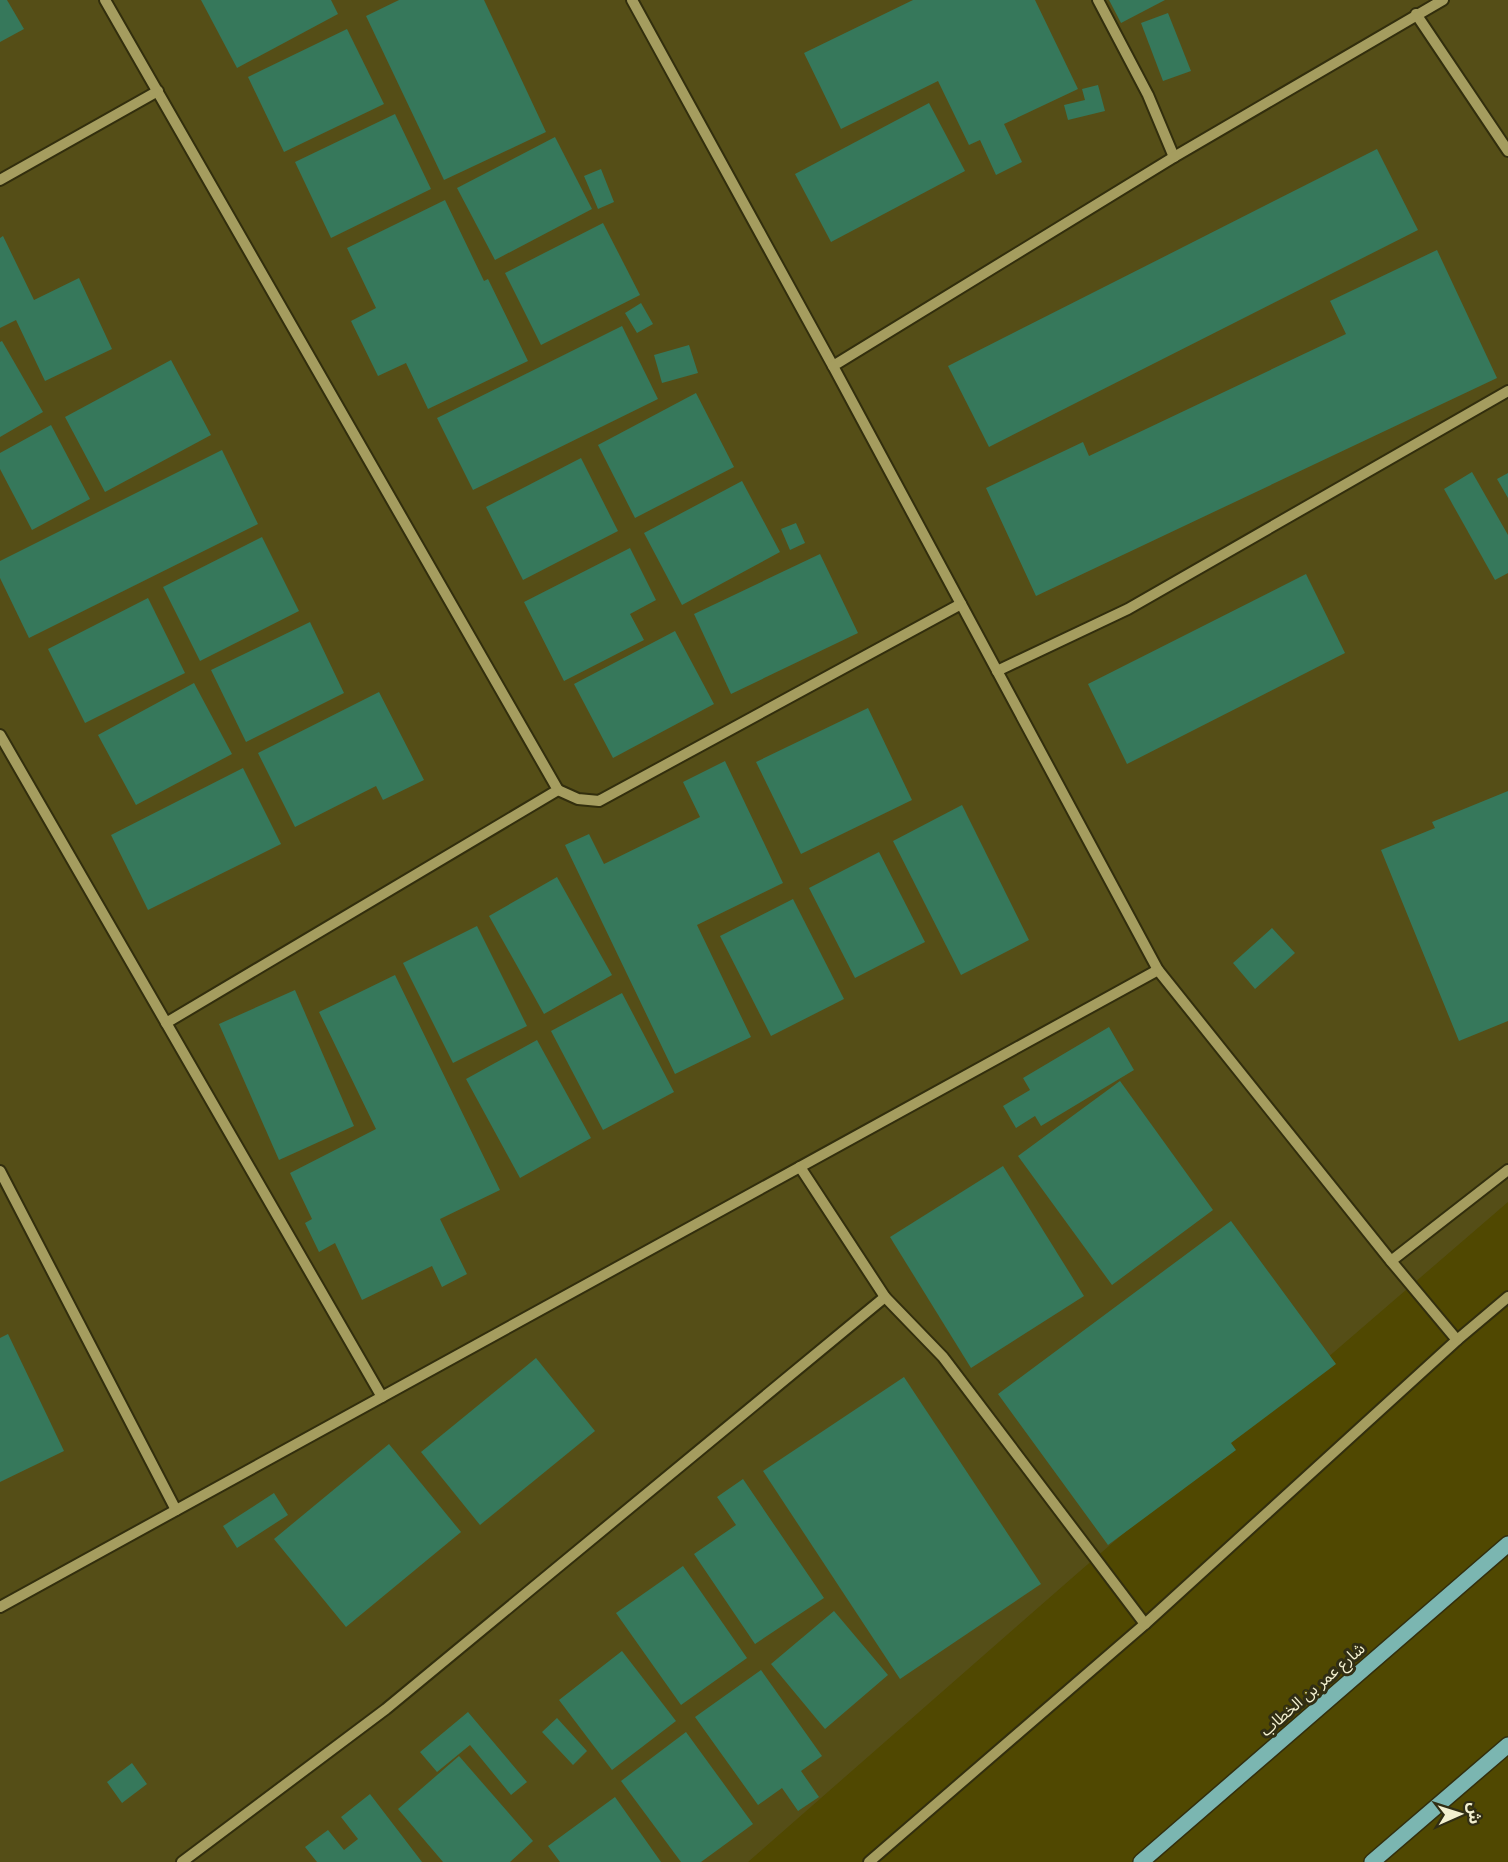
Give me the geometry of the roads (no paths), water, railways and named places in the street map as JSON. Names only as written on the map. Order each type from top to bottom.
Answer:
[{"type":"main road","name":"شارع عمر بن الخطاب","points":[[1141,1862],[1508,1544]]},
{"type":"main road","points":[[1372,1862],[1508,1745]]},
{"type":"street","points":[[105,0],[558,790],[578,799],[599,801],[961,604]]},
{"type":"street","points":[[632,0],[833,366],[1158,970],[1457,1340]]},
{"type":"street","points":[[1098,0],[1148,95],[1174,157]]},
{"type":"street","points":[[833,366],[1174,157],[1443,0]]},
{"type":"street","points":[[1416,14],[1508,152]]},
{"type":"street","points":[[0,180],[158,91]]},
{"type":"street","points":[[997,671],[1128,609],[1508,391]]},
{"type":"street","points":[[0,735],[382,1397]]},
{"type":"street","points":[[166,1023],[558,790]]},
{"type":"street","points":[[0,1607],[1158,970]]},
{"type":"street","points":[[800,1167],[885,1297],[943,1357],[1146,1624]]},
{"type":"street","points":[[1391,1261],[1508,1170]]},
{"type":"street","points":[[0,1171],[176,1510]]},
{"type":"street","points":[[182,1862],[386,1708],[885,1297]]},
{"type":"street","points":[[869,1862],[1146,1624],[1457,1340],[1508,1297]]}]
